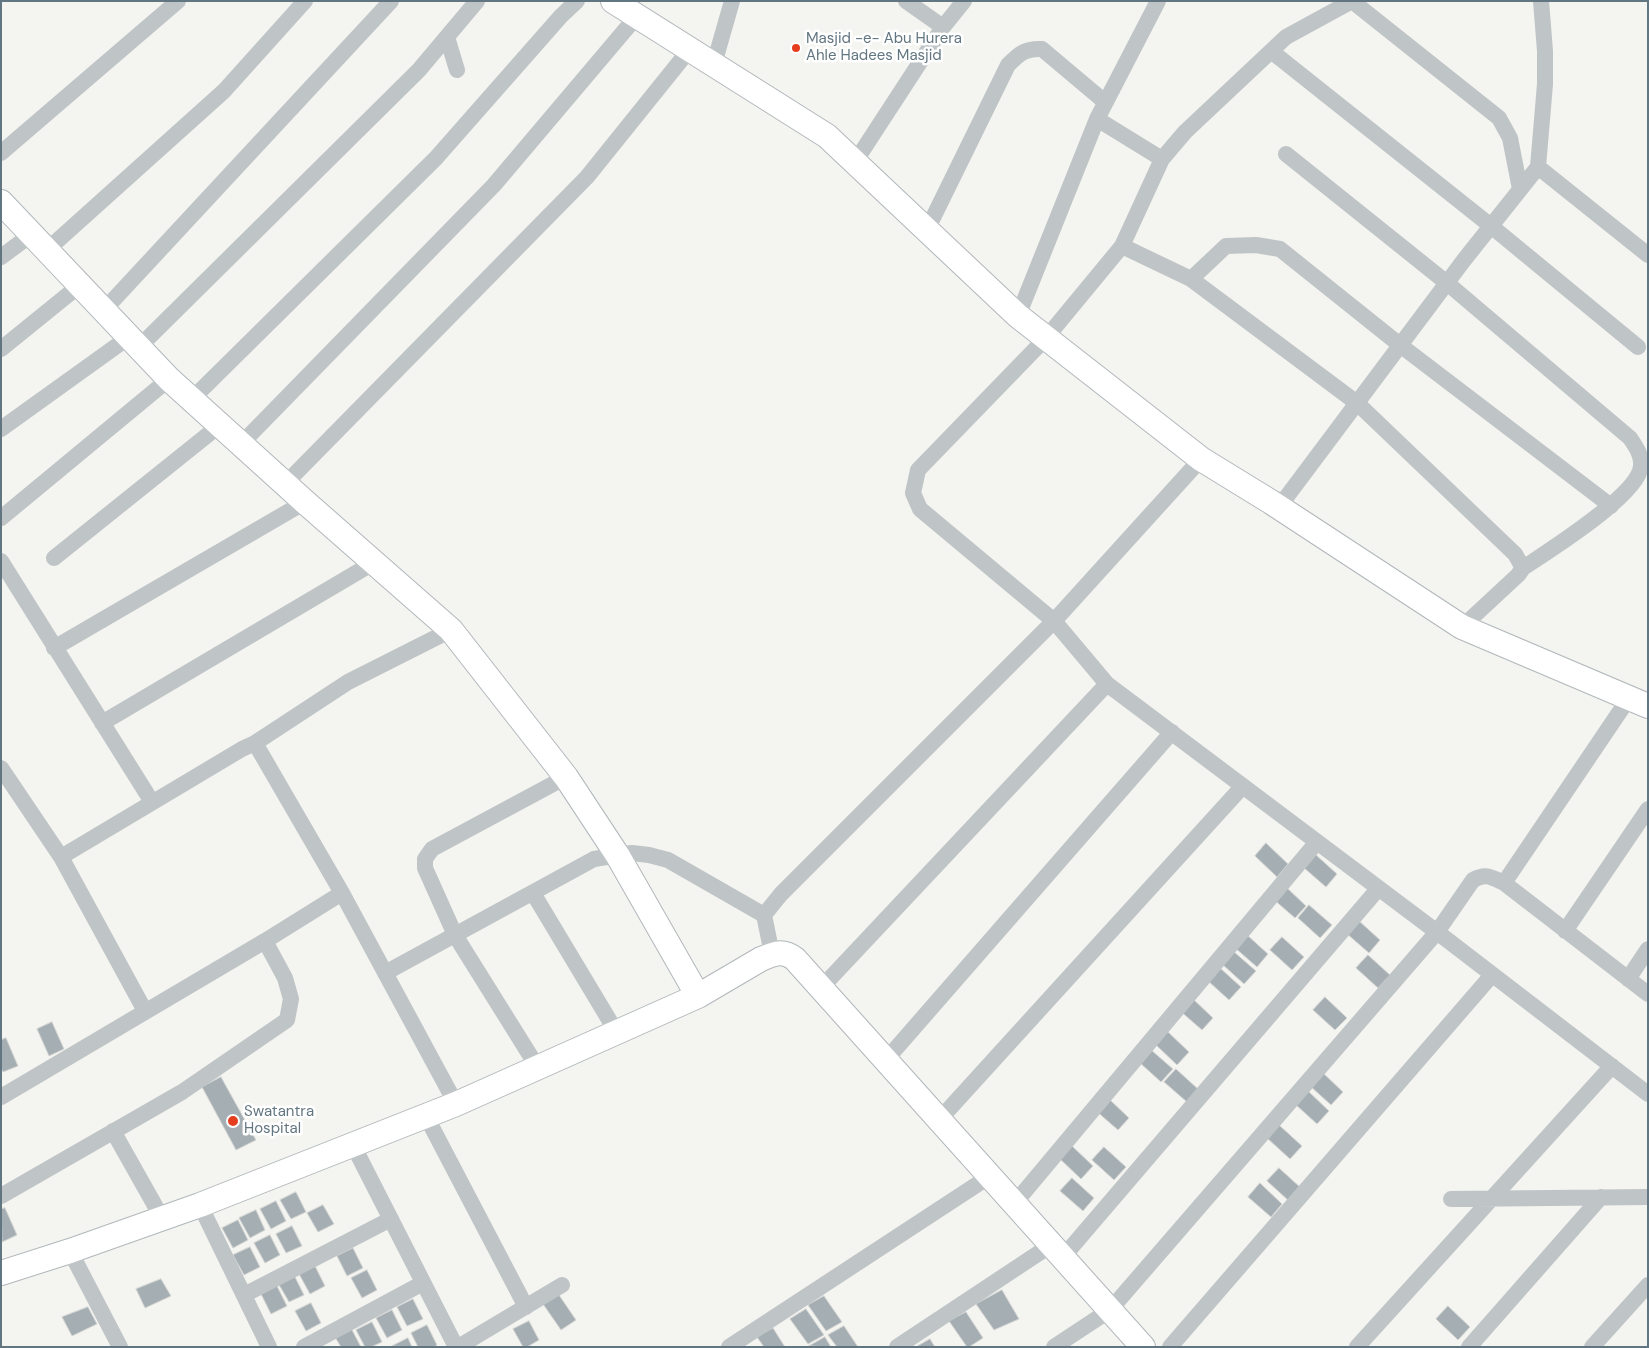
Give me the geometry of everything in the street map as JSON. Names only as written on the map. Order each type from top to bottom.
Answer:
[{"type":"street","points":[[1,153],[178,1]]},
{"type":"street","points":[[1,257],[39,242],[224,91],[305,1]]},
{"type":"street","points":[[104,310],[391,1]]},
{"type":"street","points":[[1,429],[134,342],[419,70],[478,1]]},
{"type":"street","points":[[192,399],[436,158],[561,16],[577,1]]},
{"type":"street","points":[[613,1],[827,136],[1018,316],[1201,459],[1279,507],[1462,627],[1638,702],[1504,883]]},
{"type":"street","points":[[714,64],[732,1]]},
{"type":"street","points":[[906,1],[943,27]]},
{"type":"street","points":[[855,162],[943,27],[964,1]]},
{"type":"street","points":[[1018,316],[1097,119],[1158,1]]},
{"type":"street","points":[[1520,189],[1510,138],[1499,118],[1352,1],[1286,37],[1185,132],[1162,159],[1122,246],[1046,338],[918,470],[913,493],[920,509],[1054,621],[1107,684],[1437,932],[1648,1094]]},
{"type":"street","points":[[1279,507],[1447,283],[1538,166],[1545,84],[1545,50],[1541,1]]},
{"type":"street","points":[[241,444],[494,185],[637,16]]},
{"type":"street","points":[[447,37],[457,70]]},
{"type":"street","points":[[927,230],[1008,65],[1017,56],[1030,48],[1042,50],[1105,102]]},
{"type":"street","points":[[285,484],[587,177],[690,49]]},
{"type":"street","points":[[1271,50],[1491,226],[1638,347]]},
{"type":"street","points":[[1097,119],[1162,159]]},
{"type":"street","points":[[1286,154],[1447,283],[1630,438],[1640,454],[1641,467],[1637,478],[1611,506],[1523,568],[1518,576],[1462,627]]},
{"type":"street","points":[[1538,166],[1648,255]]},
{"type":"street","points":[[1,202],[169,379],[373,563],[451,630],[566,777],[618,856],[698,996]]},
{"type":"street","points":[[1191,279],[1226,246],[1256,244],[1280,249],[1400,345],[1611,506]]},
{"type":"street","points":[[1122,246],[1191,279],[1356,404],[1515,554],[1523,568]]},
{"type":"street","points":[[1,349],[80,285]]},
{"type":"street","points":[[1,518],[169,379]]},
{"type":"street","points":[[54,558],[220,425]]},
{"type":"street","points":[[764,915],[781,894],[1054,621],[1201,459]]},
{"type":"street","points":[[54,648],[305,502]]},
{"type":"street","points":[[1,562],[152,802]]},
{"type":"street","points":[[102,723],[373,563]]},
{"type":"street","points":[[61,857],[242,748],[255,743],[348,682],[451,630]]},
{"type":"street","points":[[821,988],[1107,684]]},
{"type":"street","points":[[886,1061],[1172,732]]},
{"type":"street","points":[[255,743],[342,893],[443,1080],[440,1111],[526,1307]]},
{"type":"street","points":[[1,768],[61,857],[145,1011]]},
{"type":"street","points":[[538,1068],[455,935],[424,868],[425,859],[432,849],[566,777]]},
{"type":"street","points":[[939,1120],[1243,786]]},
{"type":"street","points":[[1565,931],[1648,809]]},
{"type":"street","points":[[1014,1204],[1317,842]]},
{"type":"street","points":[[385,973],[594,859],[632,853],[668,860],[764,915],[772,954]]},
{"type":"street","points":[[1054,1347],[1110,1310],[1437,932],[1473,880],[1481,876],[1489,876],[1504,883],[1648,994]]},
{"type":"street","points":[[897,1347],[1057,1251],[1378,889]]},
{"type":"street","points":[[1,1097],[266,941],[342,893]]},
{"type":"street","points":[[533,893],[616,1033]]},
{"type":"street","points":[[1,1196],[182,1092],[287,1020],[291,999],[285,978],[266,941]]},
{"type":"street","points":[[1628,979],[1648,949]]},
{"type":"street","points":[[1,1273],[200,1205],[440,1111],[698,996],[772,954],[782,952],[789,954],[795,959],[1143,1347]]},
{"type":"street","points":[[1170,1347],[1492,975]]},
{"type":"street","points":[[1358,1347],[1612,1066]]},
{"type":"street","points":[[113,1132],[162,1218]]},
{"type":"street","points":[[353,1145],[457,1347],[562,1286]]},
{"type":"street","points":[[729,1347],[990,1176]]},
{"type":"street","points":[[1469,1347],[1601,1197]]},
{"type":"street","points":[[1451,1199],[1648,1197]]},
{"type":"street","points":[[200,1205],[269,1347]]},
{"type":"street","points":[[244,1295],[391,1219]]},
{"type":"street","points":[[70,1251],[120,1347]]},
{"type":"street","points":[[304,1347],[424,1283]]},
{"type":"street","points":[[1592,1347],[1648,1285]]},
{"type":"building","points":[[1266,843],[1288,864],[1277,877],[1255,856]]},
{"type":"building","points":[[1315,854],[1337,874],[1326,887],[1303,867]]},
{"type":"building","points":[[1284,885],[1306,906],[1295,918],[1272,898]]},
{"type":"building","points":[[1309,905],[1332,925],[1320,938],[1298,918]]},
{"type":"building","points":[[1358,920],[1380,940],[1369,953],[1346,933]]},
{"type":"building","points":[[1246,934],[1268,954],[1257,967],[1234,947]]},
{"type":"building","points":[[1282,937],[1304,957],[1292,970],[1270,950]]},
{"type":"building","points":[[1233,951],[1256,971],[1244,984],[1222,964]]},
{"type":"building","points":[[1368,955],[1390,975],[1378,988],[1356,968]]},
{"type":"building","points":[[1219,967],[1241,987],[1229,1000],[1207,980]]},
{"type":"building","points":[[1191,997],[1213,1018],[1202,1030],[1179,1010]]},
{"type":"building","points":[[1325,997],[1347,1018],[1335,1030],[1313,1010]]},
{"type":"building","points":[[52,1022],[64,1049],[49,1056],[37,1029]]},
{"type":"building","points":[[1167,1031],[1189,1052],[1177,1065],[1155,1044]]},
{"type":"building","points":[[6,1038],[18,1066],[3,1072],[1,1068],[1,1040]]},
{"type":"building","points":[[1150,1049],[1173,1069],[1161,1082],[1139,1062]]},
{"type":"building","points":[[1176,1069],[1198,1089],[1187,1102],[1164,1082]]},
{"type":"building","points":[[1321,1071],[1343,1092],[1331,1105],[1309,1085]]},
{"type":"building","points":[[221,1077],[256,1140],[236,1150],[202,1087]]},
{"type":"building","points":[[1307,1090],[1329,1111],[1317,1124],[1295,1104]]},
{"type":"building","points":[[1107,1097],[1129,1118],[1118,1130],[1095,1110]]},
{"type":"building","points":[[1279,1125],[1302,1146],[1290,1159],[1267,1138]]},
{"type":"building","points":[[1071,1145],[1093,1166],[1081,1179],[1059,1158]]},
{"type":"building","points":[[1104,1147],[1126,1167],[1114,1180],[1092,1160]]},
{"type":"building","points":[[1279,1168],[1301,1188],[1289,1201],[1267,1181]]},
{"type":"building","points":[[1072,1178],[1094,1198],[1083,1211],[1060,1191]]},
{"type":"building","points":[[1260,1183],[1282,1204],[1271,1217],[1248,1197]]},
{"type":"building","points":[[296,1192],[306,1212],[291,1219],[280,1200]]},
{"type":"building","points":[[276,1201],[286,1221],[271,1229],[260,1209]]},
{"type":"building","points":[[323,1205],[334,1224],[318,1232],[307,1213]]},
{"type":"building","points":[[5,1208],[17,1235],[2,1242],[1,1209]]},
{"type":"building","points":[[256,1210],[265,1230],[250,1238],[239,1218]]},
{"type":"building","points":[[238,1220],[248,1240],[233,1248],[222,1228]]},
{"type":"building","points":[[292,1226],[302,1246],[286,1253],[276,1234]]},
{"type":"building","points":[[270,1235],[280,1255],[265,1263],[254,1243]]},
{"type":"building","points":[[250,1247],[260,1267],[244,1275],[233,1255]]},
{"type":"building","points":[[353,1248],[363,1268],[347,1276],[337,1256]]},
{"type":"building","points":[[315,1266],[325,1286],[310,1294],[299,1274]]},
{"type":"building","points":[[367,1270],[377,1290],[362,1298],[351,1278]]},
{"type":"building","points":[[294,1275],[304,1295],[289,1302],[278,1283]]},
{"type":"building","points":[[161,1279],[171,1296],[145,1308],[136,1289]]},
{"type":"building","points":[[277,1286],[287,1306],[271,1314],[261,1294]]},
{"type":"building","points":[[1002,1290],[1019,1319],[994,1330],[976,1304]]},
{"type":"building","points":[[559,1295],[576,1320],[561,1330],[543,1304]]},
{"type":"building","points":[[824,1296],[842,1322],[826,1331],[808,1305]]},
{"type":"building","points":[[413,1299],[423,1319],[407,1326],[397,1307]]},
{"type":"building","points":[[311,1303],[321,1323],[306,1331],[295,1311]]},
{"type":"building","points":[[1448,1306],[1470,1327],[1458,1340],[1436,1319]]},
{"type":"building","points":[[88,1307],[97,1324],[72,1336],[62,1317]]},
{"type":"building","points":[[806,1309],[824,1335],[808,1344],[790,1319]]},
{"type":"building","points":[[392,1310],[402,1330],[387,1338],[376,1318]]},
{"type":"building","points":[[966,1312],[983,1338],[969,1347],[967,1347],[949,1321]]},
{"type":"building","points":[[529,1321],[539,1340],[527,1347],[523,1347],[513,1329]]},
{"type":"building","points":[[372,1322],[382,1342],[371,1347],[365,1347],[356,1330]]},
{"type":"building","points":[[427,1325],[437,1345],[434,1347],[418,1347],[411,1333]]},
{"type":"building","points":[[844,1326],[858,1347],[837,1347],[828,1335]]},
{"type":"building","points":[[351,1328],[361,1347],[341,1347],[335,1337]]},
{"type":"building","points":[[773,1328],[785,1347],[764,1347],[757,1337]]},
{"type":"building","points":[[825,1337],[831,1347],[809,1346]]},
{"type":"building","points":[[408,1338],[412,1347],[392,1346]]},
{"type":"building","points":[[930,1339],[935,1347],[916,1347]]},
{"type":"place","name":"Masjid -e- Abu Hurera Ahle Hadees Masjid","points":[[796,48]]},
{"type":"place","name":"Swatantra Hospital","points":[[233,1121]]}]
